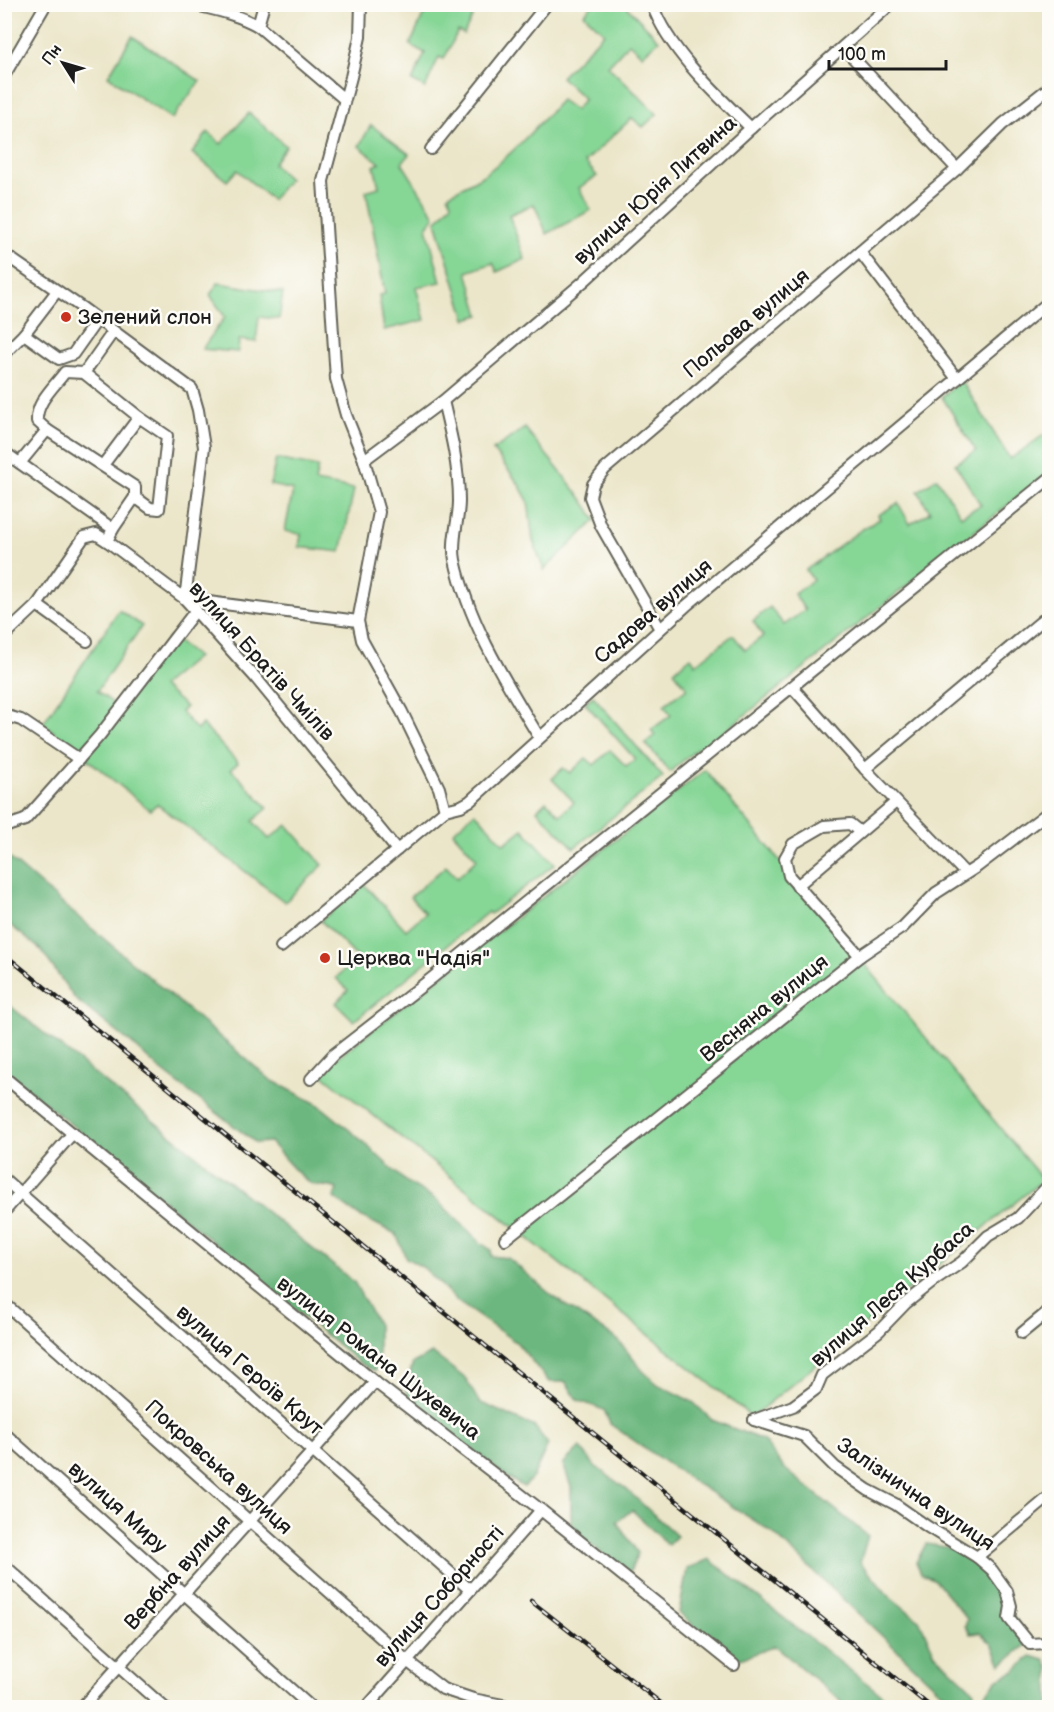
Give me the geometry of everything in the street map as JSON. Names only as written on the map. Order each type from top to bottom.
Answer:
[{"type":"street","points":[[4,76],[46,4]]},
{"type":"street","points":[[192,4],[243,18],[258,26],[344,99]]},
{"type":"street","points":[[258,26],[264,4]]},
{"type":"street","points":[[361,4],[360,37],[322,181],[336,379],[379,512],[358,621],[362,640],[407,722],[439,788],[446,810]]},
{"type":"street","points":[[431,149],[547,4]]},
{"type":"street","points":[[652,4],[658,21],[668,36],[719,96],[751,128]]},
{"type":"street","name":"вулиця Юрія Литвина","points":[[364,460],[443,402],[583,282],[891,4]]},
{"type":"street","points":[[843,48],[957,169]]},
{"type":"street","name":"Польова вулиця","points":[[660,629],[601,526],[590,498],[593,484],[605,469],[957,169],[1004,124],[1050,87]]},
{"type":"street","points":[[860,252],[957,379]]},
{"type":"street","points":[[4,254],[192,389],[204,447],[185,599],[358,621]]},
{"type":"street","points":[[4,354],[24,334],[57,291]]},
{"type":"street","name":"Садова вулиця","points":[[281,947],[446,810],[470,801],[660,629],[1050,302]]},
{"type":"street","points":[[24,334],[59,359],[73,354],[97,320]]},
{"type":"street","points":[[84,373],[114,332]]},
{"type":"street","points":[[4,636],[37,604],[84,537],[96,534],[107,541],[135,497],[135,487],[47,430],[37,421],[36,414],[40,404],[65,372],[84,373],[167,435],[159,509],[150,508],[135,497]]},
{"type":"street","points":[[443,402],[454,449],[459,502],[454,537],[454,558],[482,636],[539,737]]},
{"type":"street","points":[[103,465],[140,417]]},
{"type":"street","points":[[20,463],[47,430]]},
{"type":"street","points":[[4,452],[113,529]]},
{"type":"street","points":[[311,1079],[333,1055],[432,978],[1050,478]]},
{"type":"street","name":"вулиця Братів Чмілів","points":[[107,541],[185,599],[196,610],[255,676],[397,850]]},
{"type":"street","points":[[37,604],[87,641]]},
{"type":"street","points":[[4,827],[25,820],[79,759],[196,610]]},
{"type":"street","points":[[865,769],[1050,614]]},
{"type":"street","points":[[792,687],[865,769],[965,873]]},
{"type":"street","points":[[4,715],[21,720],[79,759]]},
{"type":"street","points":[[797,886],[896,802]]},
{"type":"street","name":"Весняна вулиця","points":[[505,1239],[860,956],[903,927],[936,893],[978,866],[1050,812]]},
{"type":"street","points":[[860,832],[850,824],[824,826],[793,844],[785,858],[789,876],[860,956]]},
{"type":"street","name":"вулиця Романа Шухевича","points":[[4,1077],[375,1382],[541,1510],[735,1665]]},
{"type":"street","points":[[4,1212],[73,1133]]},
{"type":"street","name":"вулиця Героїв Крут","points":[[4,1179],[470,1590]]},
{"type":"street","name":"вулиця Леся Курбаса","points":[[754,1420],[793,1406],[816,1389],[822,1375],[879,1330],[906,1303],[962,1262],[988,1236],[1018,1218],[1046,1188],[1050,1187]]},
{"type":"street","name":"Покровська вулиця","points":[[4,1303],[407,1661],[443,1689],[473,1699],[518,1707]]},
{"type":"street","points":[[1022,1333],[1050,1310]]},
{"type":"street","name":"Вербна вулиця","points":[[81,1707],[375,1382]]},
{"type":"street","name":"Залізнична вулиця","points":[[754,1420],[804,1436],[835,1467],[977,1557],[992,1570],[1007,1591],[1011,1606],[1009,1618],[1030,1644],[1046,1643],[1050,1647]]},
{"type":"street","name":"вулиця Миру","points":[[4,1433],[312,1707]]},
{"type":"street","points":[[977,1557],[1050,1496]]},
{"type":"street","name":"вулиця Соборності","points":[[366,1707],[541,1510]]},
{"type":"street","points":[[4,1565],[165,1707]]},
{"type":"street","points":[[4,1699],[14,1707]]},
{"type":"green space","points":[[593,4],[625,5],[659,40],[642,55],[629,43],[608,66],[657,114],[643,127],[632,118],[585,162],[597,176],[579,188],[591,210],[547,234],[534,204],[509,215],[525,259],[497,272],[493,263],[467,272],[480,315],[466,319],[436,222],[452,203],[448,195],[482,176],[503,159],[561,100],[575,110],[584,99],[561,77],[604,33],[584,14]]},
{"type":"green space","points":[[428,5],[478,5],[464,34],[458,31],[444,59],[439,57],[425,88],[412,81],[425,53],[410,45]]},
{"type":"green space","points":[[132,36],[200,81],[172,119],[108,76]]},
{"type":"green space","points":[[249,113],[286,146],[273,164],[289,179],[272,200],[237,170],[227,181],[192,153],[208,132],[221,144]]},
{"type":"green space","points":[[371,125],[409,154],[402,163],[435,216],[427,227],[441,282],[416,287],[425,320],[384,330],[379,295],[385,294],[366,191],[379,187],[374,166],[380,163],[359,146]]},
{"type":"green space","points":[[218,283],[283,293],[279,319],[259,317],[256,342],[239,340],[238,352],[202,349],[225,317],[210,295]]},
{"type":"green space","points":[[961,380],[1010,459],[1048,432],[1050,434],[1049,472],[704,748],[698,748],[670,772],[645,743],[655,735],[651,730],[671,715],[664,705],[687,688],[674,671],[691,657],[696,664],[733,635],[745,650],[763,636],[753,621],[770,607],[784,625],[805,610],[794,594],[813,580],[806,570],[880,519],[878,515],[898,503],[910,524],[930,512],[918,491],[937,478],[961,516],[981,505],[955,464],[976,451],[942,397]]},
{"type":"green space","points":[[525,428],[583,500],[596,520],[544,570],[533,541],[528,501],[518,483],[493,450]]},
{"type":"green space","points":[[276,459],[318,467],[315,482],[354,489],[341,552],[299,547],[301,534],[285,531],[293,490],[270,485]]},
{"type":"green space","points":[[119,610],[142,626],[97,691],[117,706],[170,636],[197,657],[162,686],[186,707],[181,712],[197,730],[202,724],[238,763],[231,769],[268,808],[253,821],[269,839],[287,825],[323,865],[285,902],[157,804],[150,810],[43,723]]},
{"type":"green space","points":[[593,696],[663,777],[574,848],[537,810],[546,801],[560,815],[574,802],[552,779],[563,768],[570,773],[586,758],[594,765],[610,750],[626,766],[635,759],[585,703]]},
{"type":"green space","points":[[705,770],[1043,1180],[752,1417],[319,1072]]},
{"type":"green space","points":[[475,812],[504,844],[523,829],[555,864],[490,914],[488,912],[354,1021],[336,1003],[348,990],[336,978],[357,957],[321,921],[363,883],[406,930],[425,913],[410,897],[446,866],[457,878],[477,859],[453,832]]},
{"type":"green space","points":[[4,853],[271,1080],[319,1105],[358,1137],[405,1181],[436,1199],[491,1250],[491,1256],[508,1258],[556,1299],[618,1340],[643,1371],[657,1384],[693,1402],[712,1420],[763,1440],[784,1468],[868,1536],[860,1562],[888,1595],[919,1620],[935,1654],[974,1691],[972,1707],[965,1707],[938,1689],[772,1532],[610,1424],[604,1410],[577,1400],[566,1382],[549,1382],[517,1343],[458,1302],[424,1268],[406,1258],[396,1234],[358,1215],[334,1198],[337,1189],[313,1184],[305,1179],[294,1170],[270,1142],[256,1143],[158,1068],[131,1043],[75,999],[41,950],[5,921]]},
{"type":"green space","points":[[4,1001],[354,1282],[378,1325],[378,1356],[375,1371],[361,1364],[5,1070]]},
{"type":"green space","points":[[432,1353],[466,1379],[479,1402],[535,1427],[548,1444],[533,1477],[524,1487],[510,1479],[412,1405],[405,1389],[413,1363]]},
{"type":"green space","points":[[580,1447],[595,1466],[625,1488],[677,1536],[668,1545],[632,1510],[617,1522],[638,1553],[629,1574],[571,1529],[571,1487],[563,1464]]},
{"type":"green space","points":[[926,1544],[946,1547],[973,1559],[1027,1636],[1026,1645],[1001,1665],[992,1644],[980,1633],[970,1634],[965,1626],[967,1619],[935,1580],[921,1573],[916,1562]]},
{"type":"green space","points":[[709,1559],[897,1707],[848,1707],[775,1646],[735,1661],[679,1613],[687,1569]]},
{"type":"green space","points":[[1031,1656],[1045,1660],[1049,1668],[1049,1707],[982,1707],[981,1700],[998,1679],[1015,1671]]},
{"type":"railway","points":[[4,954],[932,1708]]},
{"type":"railway","points":[[531,1601],[667,1708]]},
{"type":"place","name":"Зелений слон","points":[[66,317]]},
{"type":"place","name":"Церква \"Надія\"","points":[[325,958]]}]
